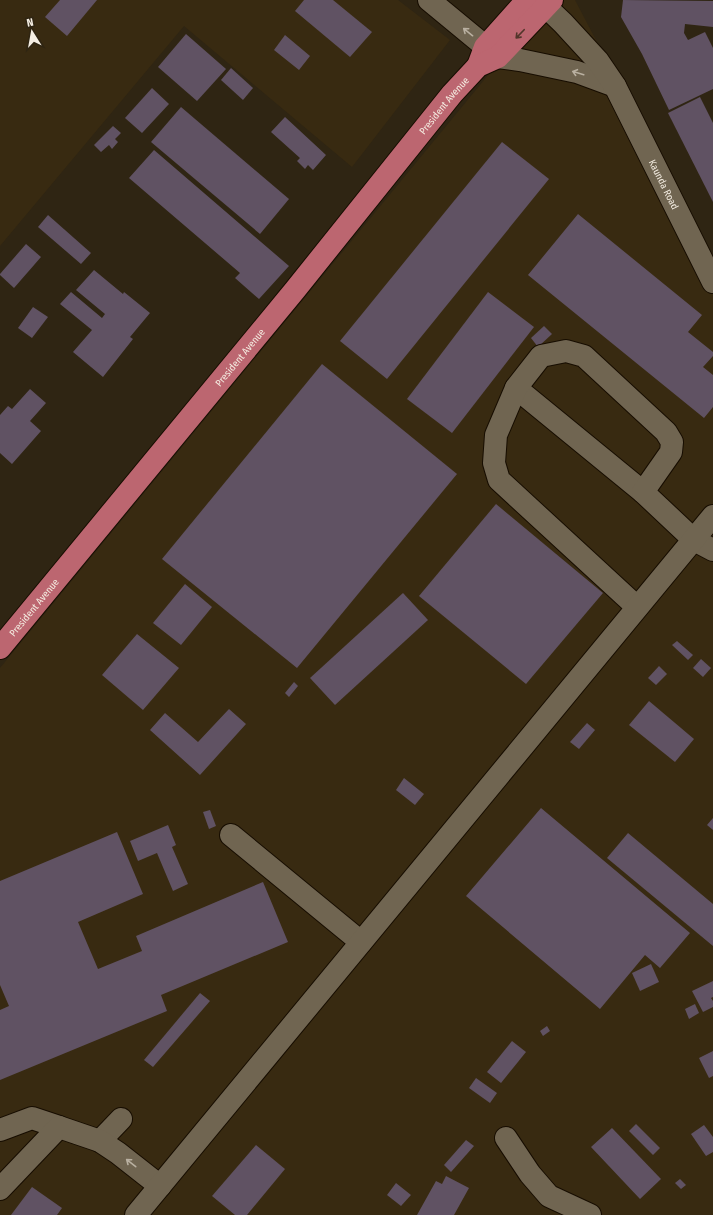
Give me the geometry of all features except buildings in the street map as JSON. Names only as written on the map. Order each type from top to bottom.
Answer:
[{"type":"main road","name":"President Avenue","points":[[0,648],[296,290],[452,94],[541,1]]},
{"type":"street","points":[[429,0],[487,56],[520,60],[577,72],[615,86]]},
{"type":"street","name":"Kaunda Road","points":[[541,1],[598,61],[615,86],[707,250],[713,282]]},
{"type":"street","points":[[637,607],[499,480],[494,463],[496,435],[516,388],[541,356],[566,351],[584,356],[666,432],[672,442],[671,452],[643,492]]},
{"type":"street","points":[[516,388],[643,492],[694,540],[713,550]]},
{"type":"street","points":[[136,1215],[713,516]]},
{"type":"street","points":[[231,835],[361,942]]},
{"type":"street","points":[[0,1130],[32,1118],[38,1119],[100,1141],[160,1186]]},
{"type":"street","points":[[100,1141],[121,1119]]},
{"type":"street","points":[[0,1189],[59,1127]]},
{"type":"street","points":[[506,1138],[530,1174],[549,1196],[590,1215]]},
{"type":"shaded area","points":[[0,0],[398,0],[450,40],[352,167],[184,26],[0,246]]},
{"type":"shaded area","points":[[550,0],[575,0],[713,264],[713,1215],[0,1215],[0,668]]}]
